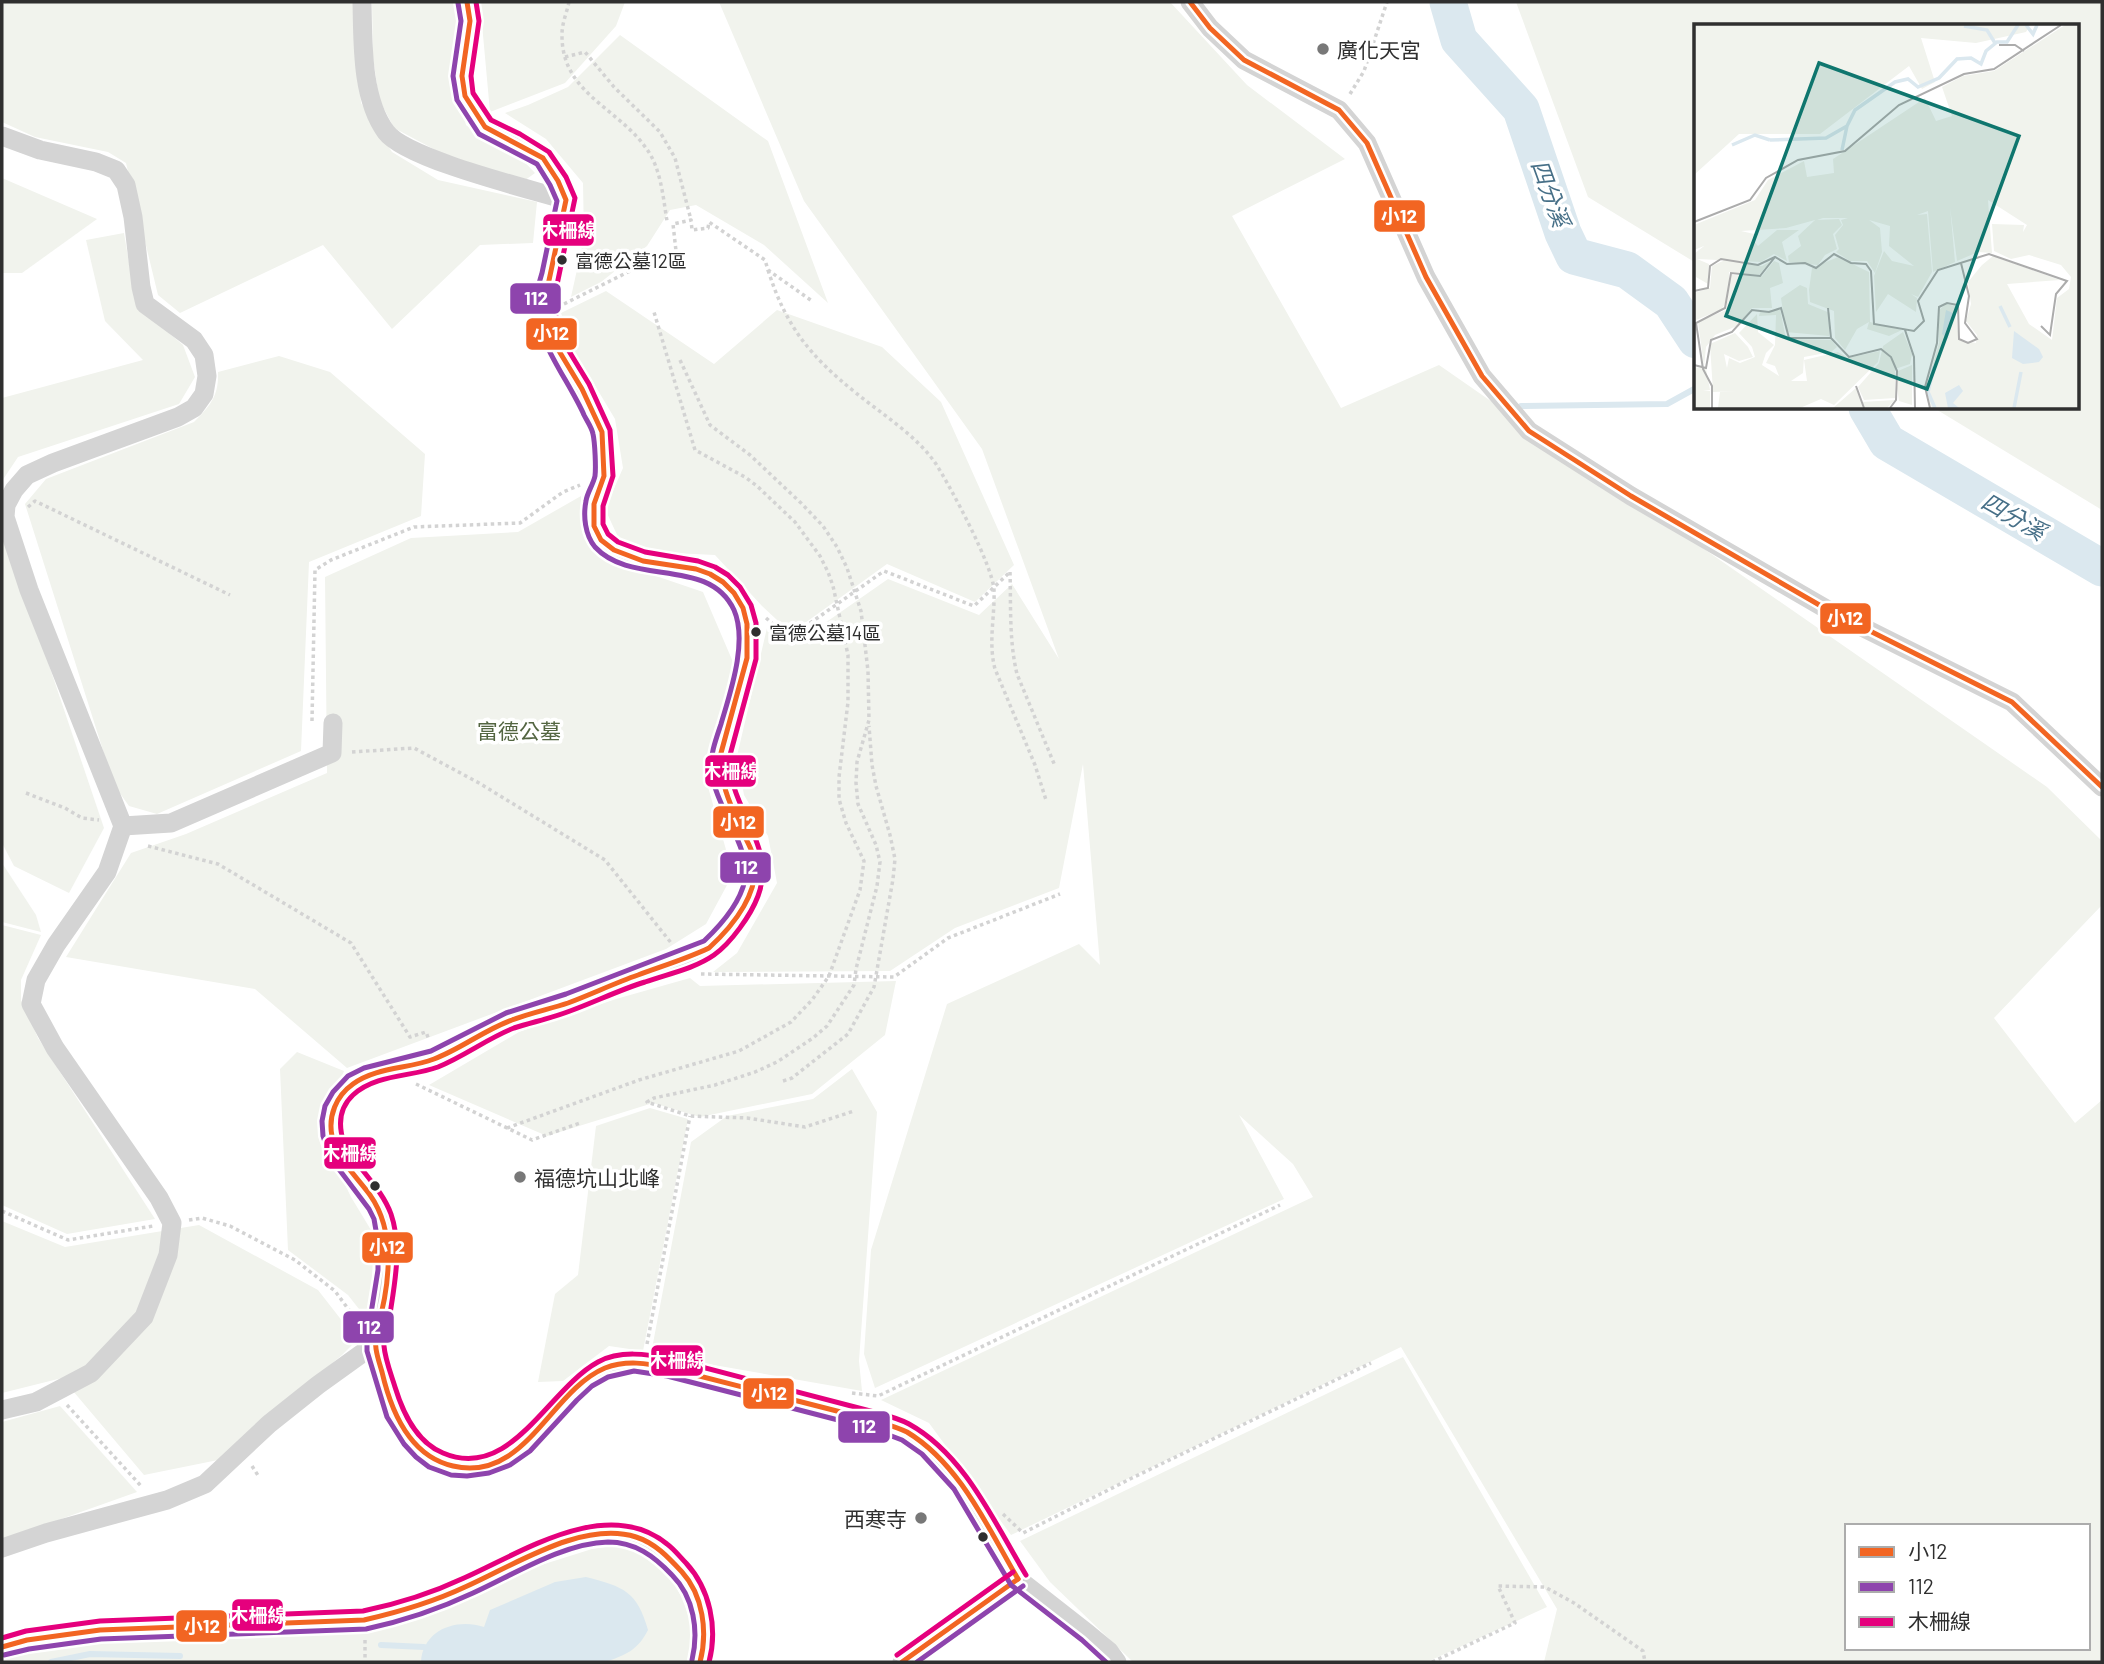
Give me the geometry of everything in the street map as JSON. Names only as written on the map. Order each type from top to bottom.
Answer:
[{"type":"street","points":[[362,2],[363,56],[367,80],[379,120],[388,135],[413,149],[463,169],[566,200]]},
{"type":"street","points":[[467,2],[470,21],[463,76],[465,96],[485,127],[543,158],[558,181],[566,200],[544,304],[553,341],[582,389],[602,432],[604,476],[594,504],[594,526],[601,540],[614,550],[643,562],[696,569],[710,574],[734,593],[743,608],[747,624],[747,658],[721,753],[720,769],[726,796],[753,853],[754,881],[749,896],[718,942],[709,948],[560,1006],[500,1025],[436,1058],[379,1072],[359,1080],[345,1090],[335,1105],[330,1123],[334,1142],[343,1161],[371,1196],[381,1214],[386,1232],[384,1297],[375,1344],[384,1382],[410,1439],[427,1455],[447,1465],[470,1468],[513,1454],[589,1379],[614,1364],[627,1362],[682,1371],[846,1413],[906,1432],[928,1447],[961,1484],[1018,1579],[1109,1651],[1118,1662]]},
{"type":"street","points":[[1190,2],[1210,29],[1244,60],[1339,110],[1367,143],[1426,277],[1482,376],[1529,431],[1631,496],[1828,610],[2012,702],[2102,787]]},
{"type":"street","points":[[2,136],[40,150],[96,162],[116,170],[126,185],[133,217],[145,304],[194,340],[204,355],[207,376],[204,394],[194,408],[178,417],[27,475],[6,505],[5,517],[29,590],[122,826],[107,872],[56,945],[36,980],[31,1004],[55,1048],[159,1198],[172,1223],[168,1255],[144,1317],[91,1373],[36,1402],[2,1410]]},
{"type":"street","points":[[122,826],[171,823],[332,753],[333,723]]},
{"type":"street","points":[[2,1548],[46,1533],[167,1500],[205,1483],[269,1424],[317,1385],[375,1344]]},
{"type":"street","points":[[2,1647],[27,1640],[100,1630],[364,1620],[424,1604],[550,1548],[598,1533],[617,1533],[638,1536],[657,1546],[674,1560],[688,1580],[697,1599],[702,1620],[704,1638],[700,1662]]},
{"type":"street","points":[[902,1662],[1018,1579]]},
{"type":"path","points":[[569,2],[562,32],[570,73],[582,88],[628,126],[647,149],[659,176],[667,221]]},
{"type":"path","points":[[1339,110],[1364,71],[1387,2]]},
{"type":"path","points":[[565,57],[585,52],[614,87],[660,132],[675,158],[692,230],[708,228],[709,222],[765,260],[775,292],[790,325],[811,352],[857,394],[894,421],[935,463],[968,524],[994,587],[991,637],[993,662],[1003,693],[1035,765],[1046,800]]},
{"type":"path","points":[[552,269],[564,279],[565,305],[638,267],[677,260],[673,223],[691,220]]},
{"type":"path","points":[[768,270],[812,301]]},
{"type":"path","points":[[508,1128],[639,1080],[738,1051],[791,1022],[830,976],[860,890],[863,857],[846,823],[839,799],[848,702],[848,655],[833,586],[820,556],[795,522],[751,481],[695,450],[654,312]]},
{"type":"path","points":[[680,360],[710,425],[750,456],[823,526],[838,547],[861,611],[872,765],[895,859],[876,976],[874,987],[848,1034],[783,1082]]},
{"type":"path","points":[[312,721],[315,570],[414,527],[520,523],[564,492],[604,476]]},
{"type":"path","points":[[5,517],[20,515],[34,501],[230,594]]},
{"type":"path","points":[[762,615],[789,638],[884,572],[974,606],[1010,572],[1014,663],[1055,766]]},
{"type":"path","points":[[854,1111],[805,1128],[747,1118],[690,1116],[647,1102],[654,1098],[715,1085],[777,1062],[827,1026],[854,985],[880,862],[876,845],[858,804],[856,783],[857,762],[869,720]]},
{"type":"path","points":[[332,753],[414,748],[480,783],[605,859],[699,974],[894,977],[948,938],[1060,894]]},
{"type":"path","points":[[26,793],[65,808],[82,818],[103,820],[122,826],[148,846],[218,864],[351,943],[410,1037],[426,1032],[436,1058]]},
{"type":"path","points":[[403,1068],[415,1084],[533,1140],[580,1123]]},
{"type":"path","points":[[636,1343],[646,1345],[690,1116]]},
{"type":"path","points":[[846,1413],[851,1393],[878,1396],[1280,1205]]},
{"type":"path","points":[[2,1211],[68,1241],[202,1218],[230,1226],[295,1260],[335,1291],[375,1344]]},
{"type":"path","points":[[981,1518],[998,1509],[1023,1533],[1371,1363]]},
{"type":"path","points":[[56,1393],[143,1487]]},
{"type":"path","points":[[1432,1662],[1515,1623],[1498,1586],[1545,1587],[1643,1651],[1645,1662]]},
{"type":"green space","points":[[2,2],[353,2],[361,103],[392,152],[438,180],[537,202],[533,243],[480,245],[392,329],[323,245],[180,313],[158,295],[126,163],[108,152],[35,137],[2,122]]},
{"type":"green space","points":[[372,2],[455,2],[460,18],[453,68],[466,125],[485,140],[517,154],[535,173],[524,181],[460,163],[394,128],[379,99],[373,57]]},
{"type":"green space","points":[[480,2],[625,2],[616,26],[565,83],[490,112]]},
{"type":"green space","points":[[719,2],[1170,2],[1247,85],[1345,159],[1232,216],[1341,408],[1439,365],[2047,787],[2102,841],[2102,905],[1994,1018],[2075,1123],[2102,1100],[2102,1662],[1544,1662],[1557,1609],[1401,1347],[1011,1535],[929,1423],[881,1400],[1313,1197],[1293,1164],[1239,1115],[1284,1199],[875,1388],[864,1354],[871,1250],[947,1004],[1079,944],[1100,965],[1083,764],[1059,888],[955,928],[890,971],[713,972],[737,953],[777,883],[768,836],[744,795],[737,756],[767,628],[792,646],[888,579],[979,615],[1012,584],[1059,659],[982,449],[804,201]]},
{"type":"green space","points":[[1516,2],[2102,2],[2102,510],[1937,410],[2080,410],[2080,24],[1694,24],[1694,262],[1588,197]]},
{"type":"green space","points":[[620,35],[768,141],[828,303],[764,245],[696,205],[670,210],[647,246],[601,282],[571,297],[584,238],[583,183],[546,139],[505,113],[568,87]]},
{"type":"green space","points":[[2,178],[97,219],[22,273],[2,273]]},
{"type":"green space","points":[[124,233],[136,305],[183,345],[195,377],[179,404],[18,457],[2,481],[2,398],[143,360],[105,321],[86,240]]},
{"type":"green space","points":[[606,291],[714,364],[777,310],[882,347],[941,402],[1014,565],[975,602],[887,564],[791,633],[715,555],[652,552],[619,539],[605,509],[623,468],[615,419],[572,347],[561,313]]},
{"type":"green space","points":[[279,356],[330,372],[425,454],[421,516],[309,562],[301,751],[157,814],[129,806],[114,785],[25,504],[46,479],[194,422],[212,400],[217,388],[218,372]]},
{"type":"green space","name":"富德公墓","points":[[581,496],[582,532],[609,560],[703,592],[733,662],[706,780],[733,874],[706,924],[666,949],[347,1068],[255,989],[66,957],[131,853],[186,834],[327,773],[325,577],[411,538],[518,532]]},
{"type":"green space","points":[[2,526],[104,828],[69,893],[14,866],[2,843]]},
{"type":"green space","points":[[2,863],[36,915],[41,932],[2,922]]},
{"type":"green space","points":[[2,925],[41,935],[21,980],[21,1000],[38,1038],[155,1219],[67,1234],[2,1205]]},
{"type":"green space","points":[[690,978],[700,986],[896,981],[885,1035],[812,1094],[700,1117],[653,1103],[547,1136],[429,1085],[519,1032],[616,999]]},
{"type":"green space","points":[[297,1052],[344,1071],[325,1123],[327,1147],[351,1197],[374,1235],[370,1323],[348,1295],[288,1250],[280,1069]]},
{"type":"green space","points":[[852,1069],[877,1112],[859,1361],[862,1391],[651,1354],[691,1142],[727,1116],[813,1099]]},
{"type":"green space","points":[[650,1108],[688,1119],[643,1351],[609,1346],[563,1381],[538,1382],[555,1294],[578,1275],[596,1126]]},
{"type":"green space","points":[[2,1221],[65,1247],[199,1225],[318,1290],[357,1340],[218,1460],[144,1475],[62,1378],[2,1393]]},
{"type":"green space","points":[[1403,1357],[1547,1607],[1427,1662],[1133,1662],[1050,1582],[1020,1541]]},
{"type":"green space","points":[[60,1406],[137,1492],[2,1540],[2,1422]]},
{"type":"green space","points":[[613,1546],[648,1556],[671,1578],[687,1610],[692,1632],[686,1662],[2,1662],[2,1659],[35,1649],[75,1642],[374,1630],[441,1608],[538,1566],[592,1549]]},
{"type":"shaded area","points":[[586,1577],[619,1588],[634,1599],[639,1607],[648,1630],[636,1647],[625,1654],[605,1662],[421,1662],[428,1642],[434,1634],[443,1629],[463,1624],[484,1627],[490,1610],[555,1582]]},
{"type":"waterway","name":"四分溪","points":[[1448,2],[1459,40],[1521,109],[1563,233],[1574,256],[1627,270],[1671,302],[1694,337]]},
{"type":"waterway","points":[[1521,406],[1667,404],[1694,389]]},
{"type":"waterway","name":"四分溪","points":[[1868,410],[1887,442],[2102,568]]},
{"type":"waterway","points":[[381,1645],[424,1647]]},
{"type":"waterway","points":[[51,1662],[90,1654],[180,1656]]},
{"type":"transit line","name":"小12","points":[[467,2],[470,21],[462,76],[465,96],[485,127],[543,158],[558,181],[566,200],[544,304],[553,341],[582,389],[602,432],[604,476],[594,504],[594,526],[601,540],[614,550],[643,561],[696,569],[710,574],[734,593],[743,608],[747,624],[747,658],[721,753],[721,764],[727,796],[753,855],[755,868],[754,881],[744,906],[709,948],[568,1003],[502,1024],[434,1059],[372,1074],[362,1078],[342,1094],[332,1114],[334,1144],[379,1210],[387,1243],[385,1297],[376,1341],[391,1402],[404,1430],[425,1453],[453,1466],[478,1468],[499,1461],[518,1449],[568,1395],[586,1380],[605,1368],[621,1364],[660,1366],[876,1421],[907,1432],[926,1445],[942,1461],[971,1498],[1018,1579]]},
{"type":"transit line","name":"木柵線","points":[[476,2],[479,21],[471,76],[473,93],[491,120],[549,152],[566,177],[575,198],[553,304],[561,338],[589,384],[610,430],[613,476],[603,506],[603,524],[608,534],[618,542],[645,552],[698,561],[715,567],[740,587],[751,605],[756,623],[756,659],[730,755],[736,792],[762,859],[762,877],[758,896],[745,920],[734,936],[706,960],[563,1013],[514,1028],[438,1067],[372,1083],[348,1100],[341,1117],[344,1143],[387,1204],[394,1226],[397,1251],[395,1277],[384,1342],[398,1397],[412,1426],[425,1442],[443,1453],[467,1459],[489,1455],[509,1444],[580,1375],[606,1358],[624,1354],[671,1359],[886,1415],[909,1424],[929,1437],[962,1471],[990,1512],[1026,1575]]},
{"type":"transit line","name":"小12","points":[[1190,2],[1210,28],[1244,60],[1339,110],[1367,143],[1426,277],[1482,376],[1529,431],[1631,496],[1828,610],[2012,702],[2102,787]]},
{"type":"transit line","name":"112","points":[[458,3],[461,21],[453,76],[457,100],[479,134],[537,164],[557,201],[535,305],[547,347],[593,434],[595,476],[585,513],[589,537],[595,547],[611,559],[629,566],[707,583],[722,593],[734,610],[739,637],[736,667],[711,759],[711,770],[746,868],[745,880],[734,905],[704,941],[566,994],[506,1013],[431,1051],[364,1068],[348,1076],[333,1092],[325,1106],[323,1136],[335,1164],[369,1209],[374,1219],[378,1242],[378,1270],[367,1351],[387,1417],[404,1444],[429,1467],[451,1475],[467,1476],[489,1473],[510,1465],[530,1451],[592,1386],[608,1377],[634,1371],[667,1376],[873,1429],[902,1440],[922,1454],[954,1489],[1011,1585],[1106,1662]]},
{"type":"transit line","name":"木柵線","points":[[2,1638],[26,1631],[100,1621],[363,1611],[440,1588],[564,1533],[618,1525],[643,1530],[667,1544],[694,1573],[710,1610],[713,1636],[709,1662]]},
{"type":"transit line","name":"小12","points":[[2,1647],[27,1640],[100,1630],[364,1620],[441,1597],[526,1557],[571,1540],[615,1533],[649,1543],[666,1556],[689,1581],[702,1614],[704,1639],[700,1662]]},
{"type":"transit line","name":"112","points":[[4,1655],[101,1639],[366,1629],[447,1604],[556,1554],[608,1542],[627,1544],[643,1551],[679,1584],[690,1604],[695,1626],[692,1660]]},
{"type":"transit line","name":"木柵線","points":[[897,1655],[1013,1572]]},
{"type":"transit line","name":"小12","points":[[902,1662],[1018,1579]]},
{"type":"transit line","name":"112","points":[[917,1662],[1023,1586]]},
{"type":"place","name":"廣化天宮","points":[[1323,49]]},
{"type":"place","name":"富德公墓12區","points":[[562,260]]},
{"type":"place","name":"富德公墓14區","points":[[756,632]]},
{"type":"place","name":"福德坑山北峰","points":[[520,1177]]},
{"type":"place","name":"西寒寺","points":[[921,1518]]}]
